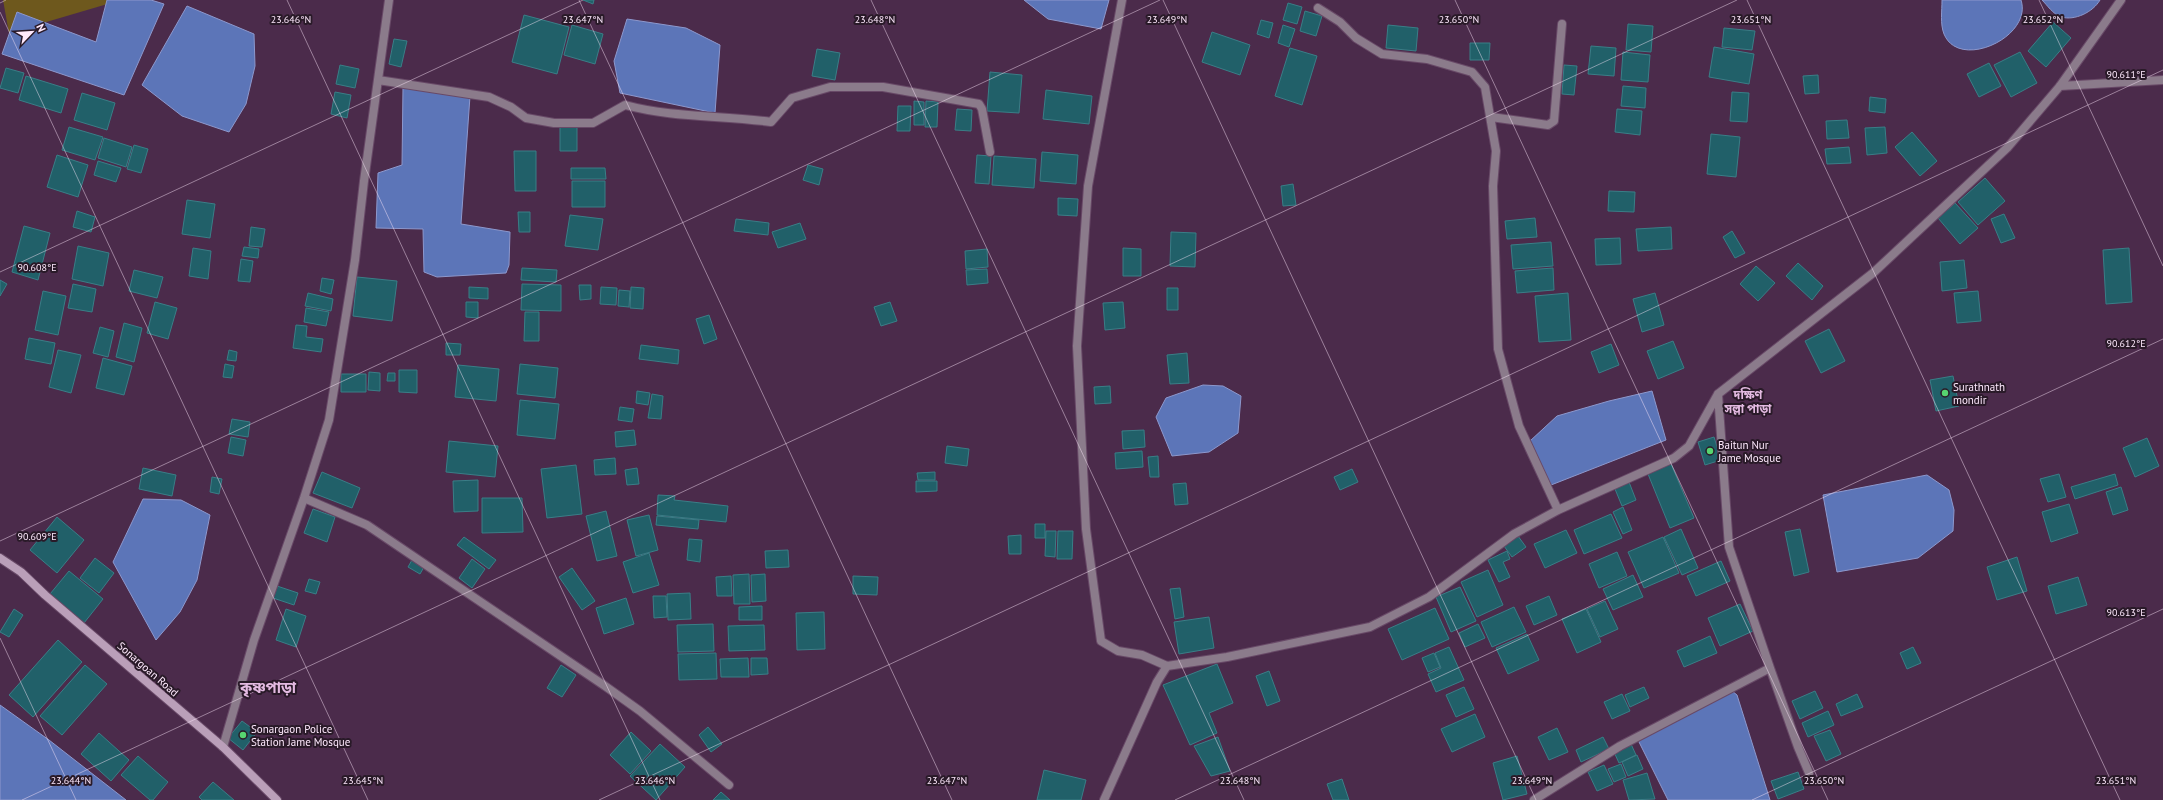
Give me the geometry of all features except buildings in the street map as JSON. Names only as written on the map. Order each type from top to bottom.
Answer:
[{"type":"main road","name":"Sonargoan Road","points":[[0,558],[21,572],[45,595],[223,747],[277,800]]},
{"type":"street","points":[[223,747],[254,640],[304,498],[329,420],[355,260],[364,181],[389,0]]},
{"type":"street","points":[[1122,0],[1088,186],[1077,346],[1086,529],[1101,641],[1118,651],[1142,655],[1167,666],[1227,657],[1370,627],[1429,597],[1514,534],[1558,510],[1674,458],[1689,446],[1718,394],[1874,273],[2008,147],[2060,86],[2121,0]]},
{"type":"street","points":[[1318,8],[1340,22],[1356,38],[1382,54],[1427,59],[1472,72],[1485,87],[1496,151],[1493,186],[1498,349],[1519,426],[1558,510]]},
{"type":"street","points":[[1491,117],[1548,125],[1554,122],[1562,24]]},
{"type":"street","points":[[378,80],[490,97],[511,107],[526,118],[554,123],[593,123],[624,105],[695,117],[746,119],[771,122],[792,98],[830,87],[883,87],[979,104],[982,109],[990,152]]},
{"type":"street","points":[[2060,86],[2163,80]]},
{"type":"street","points":[[1718,394],[1729,547],[1770,668],[1798,747],[1809,773]]},
{"type":"street","points":[[304,498],[367,525],[640,711],[729,785]]},
{"type":"street","points":[[1104,800],[1157,682],[1167,666]]},
{"type":"street","points":[[1534,800],[1620,746],[1770,668]]},
{"type":"shaded area","points":[[3,0],[121,0],[9,33]]},
{"type":"water","points":[[107,0],[151,0],[164,4],[124,95],[2,54],[17,12],[96,42]]},
{"type":"water","points":[[1024,0],[1109,0],[1101,29],[1048,19]]},
{"type":"water","points":[[1942,0],[2021,0],[2022,14],[2016,26],[2006,37],[1993,45],[1978,49],[1964,50],[1952,45],[1944,34],[1942,22]]},
{"type":"water","points":[[2042,0],[2100,0],[2088,12],[2078,17],[2066,18],[2055,14]]},
{"type":"water","points":[[187,6],[254,34],[255,66],[246,104],[229,132],[182,116],[142,85]]},
{"type":"water","points":[[627,19],[686,28],[720,45],[715,113],[620,93],[614,61]]},
{"type":"water","points":[[403,87],[470,96],[461,224],[510,232],[509,265],[506,273],[437,277],[424,272],[423,229],[376,228],[378,173],[402,165]]},
{"type":"water","points":[[1203,385],[1223,386],[1241,396],[1238,433],[1209,452],[1172,456],[1156,417],[1166,398]]},
{"type":"water","points":[[1652,391],[1666,440],[1551,485],[1530,441],[1557,416],[1609,401]]},
{"type":"water","points":[[1927,475],[1949,490],[1954,510],[1953,531],[1918,558],[1837,572],[1823,495]]},
{"type":"water","points":[[143,499],[181,500],[210,515],[197,580],[180,612],[156,640],[113,562]]},
{"type":"water","points":[[1732,691],[1737,695],[1770,800],[1668,800],[1638,740]]},
{"type":"water","points":[[0,705],[49,740],[126,800],[0,800]]},
{"type":"place","name":"Surathnath mondir","points":[[1945,393]]},
{"type":"place","name":"Baitun Nur Jame Mosque","points":[[1710,451]]},
{"type":"place","name":"Sonargaon Police Station Jame Mosque","points":[[243,735]]},
{"type":"district","name":"দক্ষিণ সল্লা পাড়া","points":[[1748,402]]},
{"type":"district","name":"কৃষ্ণপাড়া","points":[[268,688]]}]
